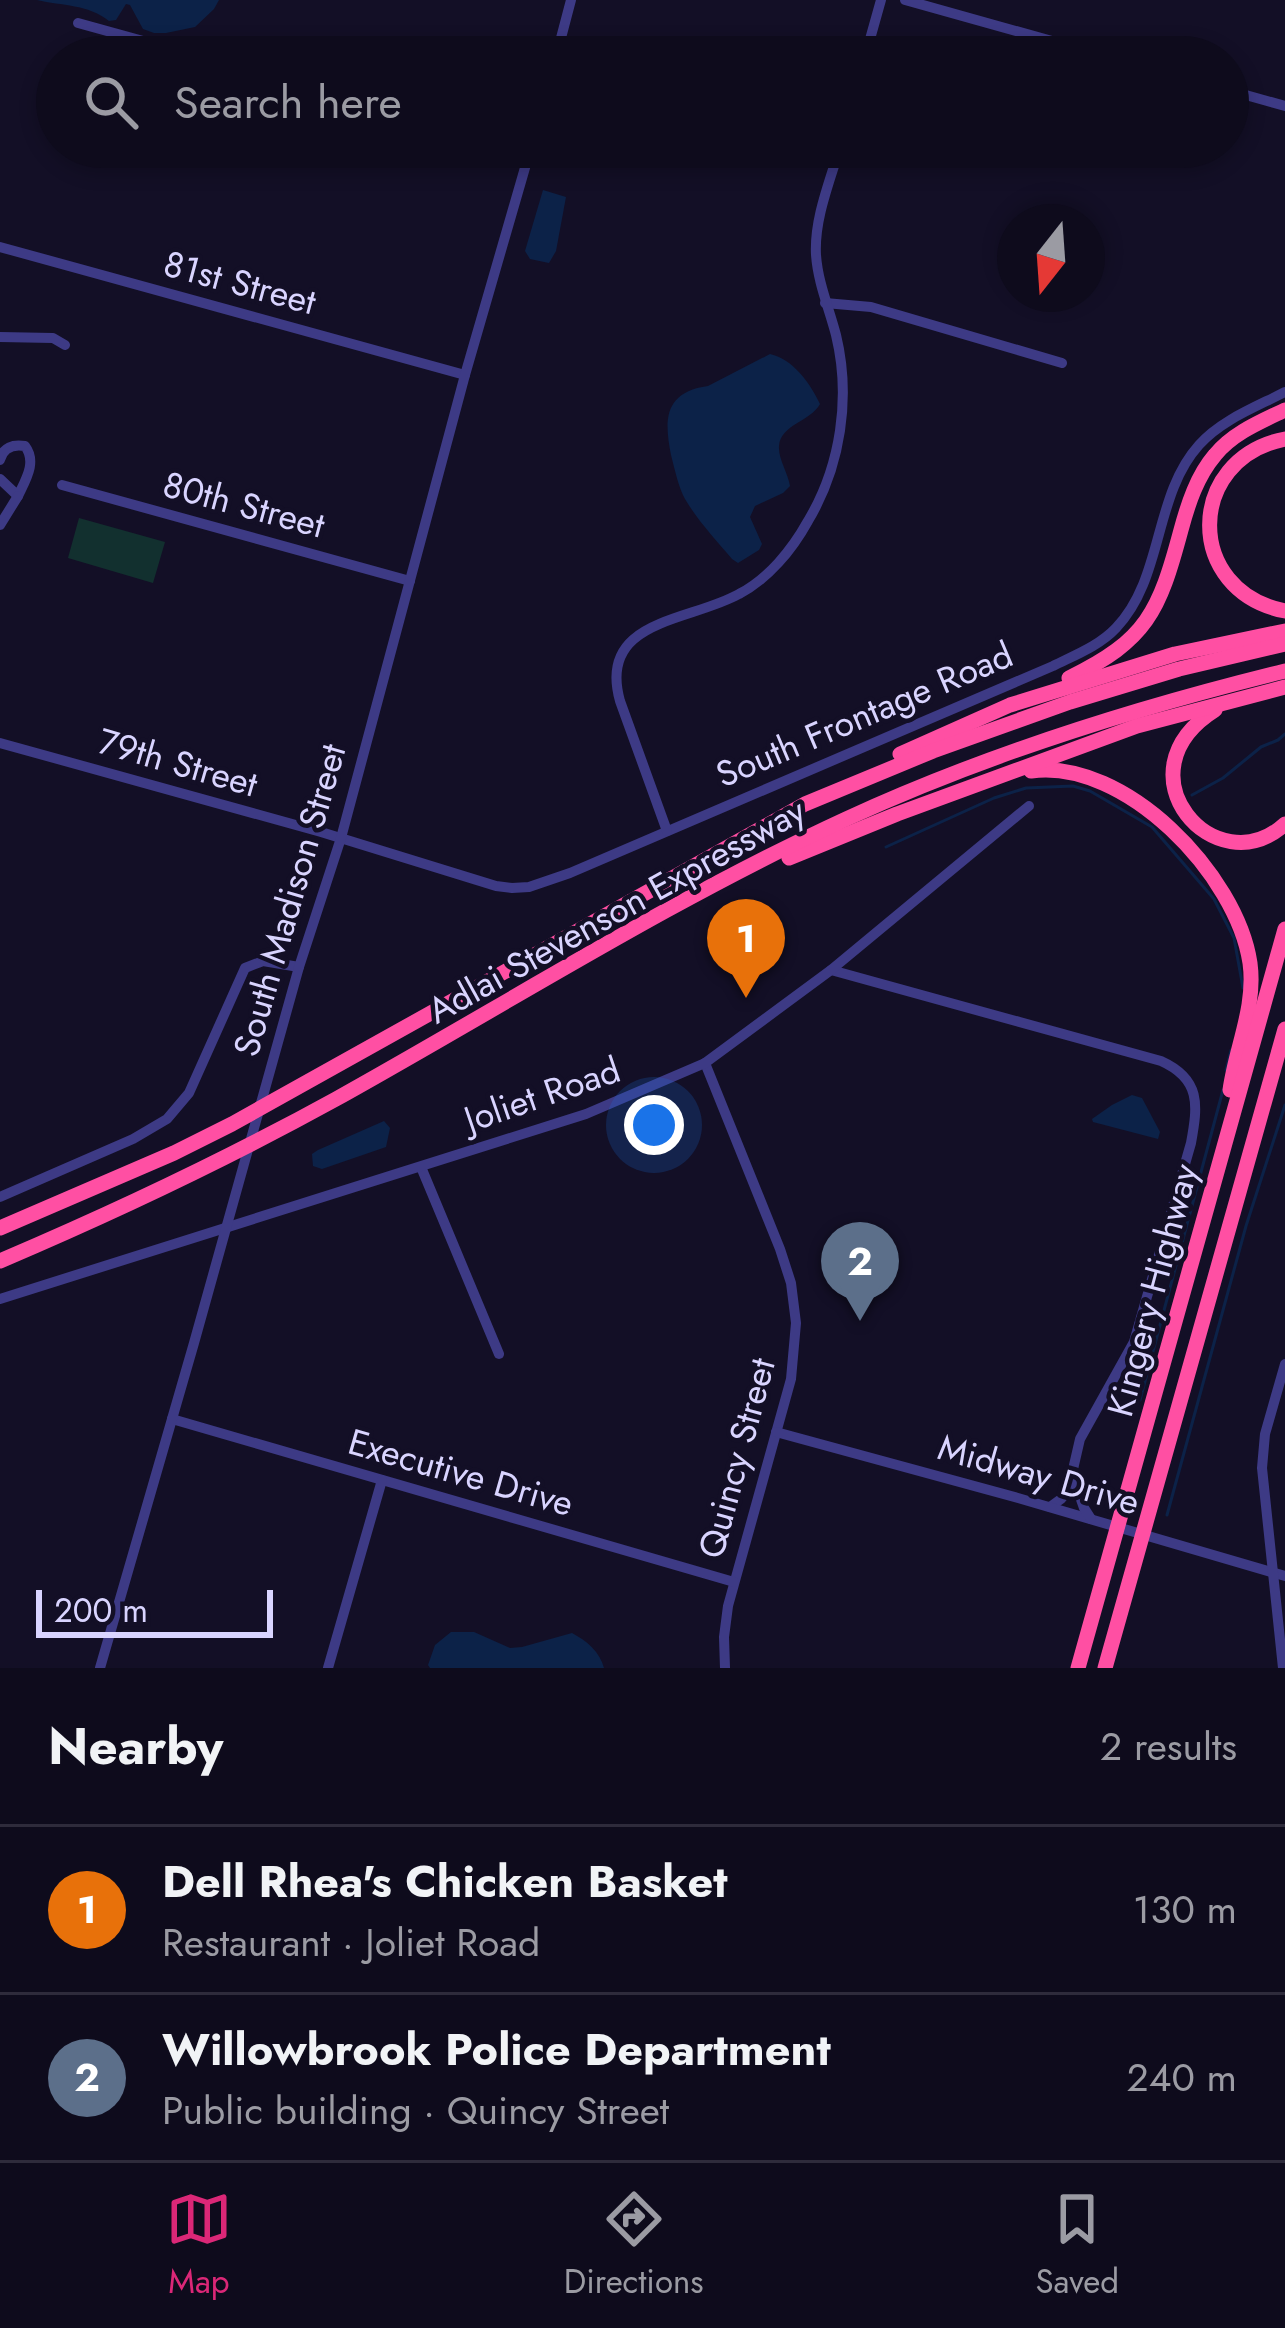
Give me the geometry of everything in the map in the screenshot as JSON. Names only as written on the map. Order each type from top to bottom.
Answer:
[{"type":"highway","points":[[806,804],[860,772],[1104,662],[1139,632],[1167,582],[1187,508],[1205,467],[1234,437],[1285,410]]},
{"type":"highway","points":[[1285,439],[1258,446],[1229,469],[1209,517],[1222,572],[1253,601],[1285,611]]},
{"type":"highway","points":[[1010,705],[1175,654],[1285,631]]},
{"type":"highway","name":"Adlai Stevenson Expressway","points":[[0,1228],[232,1124],[806,804],[1070,702],[1285,644]]},
{"type":"highway","name":"Adlai Stevenson Expressway","points":[[0,1261],[134,1202],[276,1130],[734,875],[848,818],[1025,745],[1285,671]]},
{"type":"highway","points":[[734,875],[763,871],[897,814],[1137,726],[1277,689]]},
{"type":"highway","points":[[1277,689],[1200,719],[1181,741],[1174,758],[1174,787],[1187,816],[1215,837],[1254,841],[1285,824]]},
{"type":"highway","points":[[1004,775],[1046,769],[1111,786],[1177,835],[1220,892],[1245,942],[1251,975],[1249,1015],[1232,1075],[1222,1149]]},
{"type":"highway","name":"Kingery Highway","points":[[1078,1668],[1285,929]]},
{"type":"highway","name":"Kingery Highway","points":[[1105,1668],[1285,1029]]},
{"type":"highway","points":[[1249,1156],[1285,1070]]},
{"type":"street","points":[[562,36],[572,0]]},
{"type":"street","points":[[871,36],[880,0]]},
{"type":"street","points":[[905,0],[1034,36]]},
{"type":"street","points":[[78,23],[125,36]]},
{"type":"street","points":[[1249,96],[1285,106]]},
{"type":"street","name":"South Madison Street","points":[[100,1668],[298,967],[341,838],[522,168]]},
{"type":"street","points":[[667,831],[617,691],[618,661],[644,630],[738,596],[753,586],[807,523],[830,473],[842,420],[843,387],[840,354],[816,259],[817,234],[834,168]]},
{"type":"street","name":"81st Street","points":[[0,247],[465,375]]},
{"type":"street","points":[[825,303],[871,307],[1062,363]]},
{"type":"street","points":[[0,337],[53,338],[65,345]]},
{"type":"street","name":"South Frontage Road","points":[[341,838],[478,881],[512,888],[529,886],[570,873],[1034,674],[1099,643],[1116,628],[1140,595],[1180,474],[1200,443],[1228,422],[1285,392]]},
{"type":"street","points":[[0,460],[15,444],[25,446],[32,461],[0,524]]},
{"type":"street","points":[[0,479],[18,496]]},
{"type":"street","name":"80th Street","points":[[62,485],[410,581]]},
{"type":"street","name":"79th Street","points":[[0,743],[341,838]]},
{"type":"street","name":"Joliet Road","points":[[0,1299],[586,1114],[705,1063],[831,970],[1029,806]]},
{"type":"street","points":[[0,1197],[133,1139],[167,1119],[189,1094],[245,968],[263,961],[298,967]]},
{"type":"street","points":[[831,970],[1161,1061],[1184,1075],[1194,1090],[1191,1143],[1134,1342],[1081,1439],[1068,1491],[1049,1507]]},
{"type":"street","name":"Quincy Street","points":[[705,1063],[780,1249],[796,1323],[795,1353],[726,1616],[725,1668]]},
{"type":"street","points":[[421,1167],[500,1354]]},
{"type":"street","points":[[1283,1668],[1279,1574],[1263,1452],[1285,1364]]},
{"type":"street","name":"Executive Drive","points":[[172,1419],[734,1582]]},
{"type":"street","name":"Midway Drive","points":[[776,1432],[1279,1574]]},
{"type":"street","points":[[1072,1472],[1091,1519]]},
{"type":"street","points":[[328,1668],[382,1480]]},
{"type":"green space","points":[[79,518],[165,542],[153,583],[68,558]]},
{"type":"water","points":[[37,0],[219,0],[195,27],[154,33],[143,29],[130,5],[109,21],[84,8]]},
{"type":"water","points":[[543,190],[566,197],[556,251],[549,263],[530,259],[525,251]]},
{"type":"water","points":[[770,354],[800,373],[820,404],[781,439],[780,456],[790,486],[755,506],[750,517],[762,544],[738,563],[707,530],[683,494],[671,455],[668,419],[683,394]]},
{"type":"water","points":[[1132,1095],[1142,1098],[1160,1132],[1158,1139],[1093,1122]]},
{"type":"water","points":[[384,1121],[390,1128],[386,1147],[322,1169],[313,1166],[312,1154],[318,1150]]},
{"type":"water","points":[[451,1632],[474,1632],[510,1648],[572,1633],[592,1648],[604,1668],[430,1668],[435,1645]]},
{"type":"waterway","points":[[1192,795],[1285,734]]},
{"type":"waterway","points":[[886,847],[1026,788],[1073,786],[1090,791],[1152,827],[1214,899],[1234,938],[1243,988]]},
{"type":"waterway","points":[[1226,1070],[1231,1050]]},
{"type":"waterway","points":[[1140,1400],[1223,1090]]},
{"type":"waterway","points":[[1167,1515],[1246,1226],[1285,1105]]},
{"type":"place","name":"Dell Rhea's Chicken Basket","points":[[746,998]]},
{"type":"place","name":"Willowbrook Police Department","points":[[860,1321]]}]
